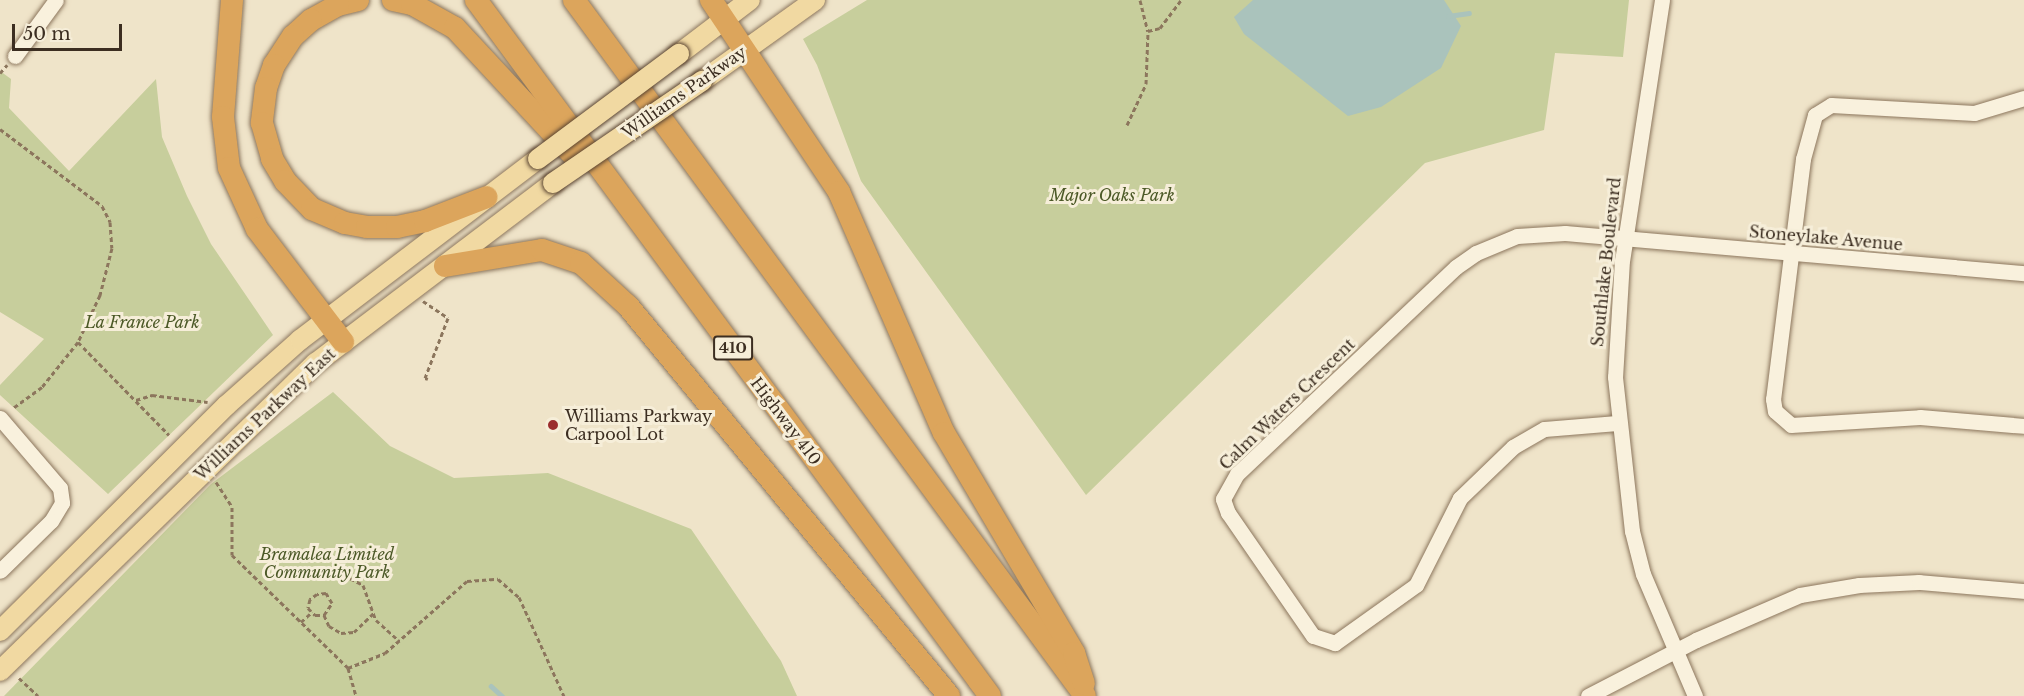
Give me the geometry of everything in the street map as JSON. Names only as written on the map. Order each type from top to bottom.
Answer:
[{"type":"highway","points":[[232,0],[223,117],[229,168],[257,229],[343,342]]},
{"type":"highway","points":[[358,0],[338,4],[311,20],[293,36],[274,65],[266,88],[262,123],[272,159],[285,182],[312,209],[345,223],[367,227],[398,227],[424,221],[488,197]]},
{"type":"highway","points":[[393,0],[428,11],[454,28],[500,72],[592,175],[617,193]]},
{"type":"highway","name":"Highway 410","points":[[476,0],[990,696]]},
{"type":"highway","points":[[574,0],[1087,696]]},
{"type":"highway","points":[[711,0],[746,48],[839,192],[944,433],[1074,653],[1087,696]]},
{"type":"highway","points":[[445,266],[542,250],[581,263],[635,315],[949,696]]},
{"type":"main road","name":"Williams Parkway","points":[[538,159],[750,0]]},
{"type":"main road","name":"Williams Parkway","points":[[553,183],[815,0]]},
{"type":"main road","name":"Williams Parkway East","points":[[0,631],[227,405],[325,321],[538,159]]},
{"type":"main road","name":"Williams Parkway East","points":[[0,671],[276,400],[343,342],[553,183]]},
{"type":"street","points":[[15,56],[56,0]]},
{"type":"street","name":"Southlake Boulevard","points":[[1662,0],[1624,238],[1615,354],[1617,423],[1632,531],[1643,574],[1673,651],[1695,696]]},
{"type":"street","points":[[2024,98],[1955,114],[1848,105],[1822,108],[1811,123],[1803,159],[1773,399],[1775,411],[1791,424],[1920,417],[2024,426]]},
{"type":"street","name":"Calm Waters Crescent","points":[[1617,423],[1544,429],[1513,447],[1460,498],[1416,585],[1335,643],[1313,636],[1228,513],[1223,499],[1237,474],[1456,267],[1476,253],[1517,236],[1541,233],[1624,238]]},
{"type":"street","name":"Stoneylake Avenue","points":[[1624,238],[2024,273]]},
{"type":"street","points":[[0,418],[60,488],[62,503],[51,522],[0,571]]},
{"type":"street","points":[[1588,696],[1673,651],[1783,600],[1820,591],[1919,582],[2024,591]]},
{"type":"path","points":[[1128,125],[1146,84],[1148,31],[1140,0]]},
{"type":"path","points":[[1148,31],[1160,28],[1181,0]]},
{"type":"path","points":[[0,129],[102,206],[110,222],[112,248],[100,296],[78,342],[42,387],[0,418]]},
{"type":"path","points":[[422,301],[448,318],[425,378],[428,379]]},
{"type":"path","points":[[78,342],[169,435]]},
{"type":"path","points":[[136,400],[152,395],[209,403]]},
{"type":"path","points":[[216,482],[232,507],[232,555],[348,668],[356,696]]},
{"type":"path","points":[[330,568],[363,585],[375,612],[376,620],[399,641]]},
{"type":"path","points":[[348,668],[385,652],[467,581],[498,579],[519,597],[564,696]]},
{"type":"path","points":[[326,593],[332,603],[324,615],[312,612],[308,608],[310,599],[326,593]]},
{"type":"path","points":[[302,622],[312,612]]},
{"type":"path","points":[[324,615],[329,626],[341,633],[354,632],[375,612]]},
{"type":"path","points":[[19,678],[38,696]]},
{"type":"green space","name":"Major Oaks Park","points":[[867,0],[1629,0],[1623,57],[1555,53],[1544,130],[1425,163],[1086,495],[861,181],[817,65],[803,39]]},
{"type":"green space","name":"La France Park","points":[[0,71],[11,79],[9,108],[69,171],[156,79],[162,137],[187,196],[211,244],[273,335],[108,494],[0,395],[0,385],[44,339],[0,312]]},
{"type":"green space","name":"Bramalea Limited Community Park","points":[[333,392],[390,446],[454,478],[548,473],[691,529],[781,661],[797,696],[4,696],[211,484]]},
{"type":"water","points":[[1253,0],[1444,0],[1461,26],[1441,68],[1381,107],[1348,116],[1244,34],[1234,17]]},
{"type":"waterway","points":[[1448,16],[1469,13]]},
{"type":"waterway","points":[[491,686],[502,696]]},
{"type":"place","name":"Williams Parkway Carpool Lot","points":[[553,425]]}]
